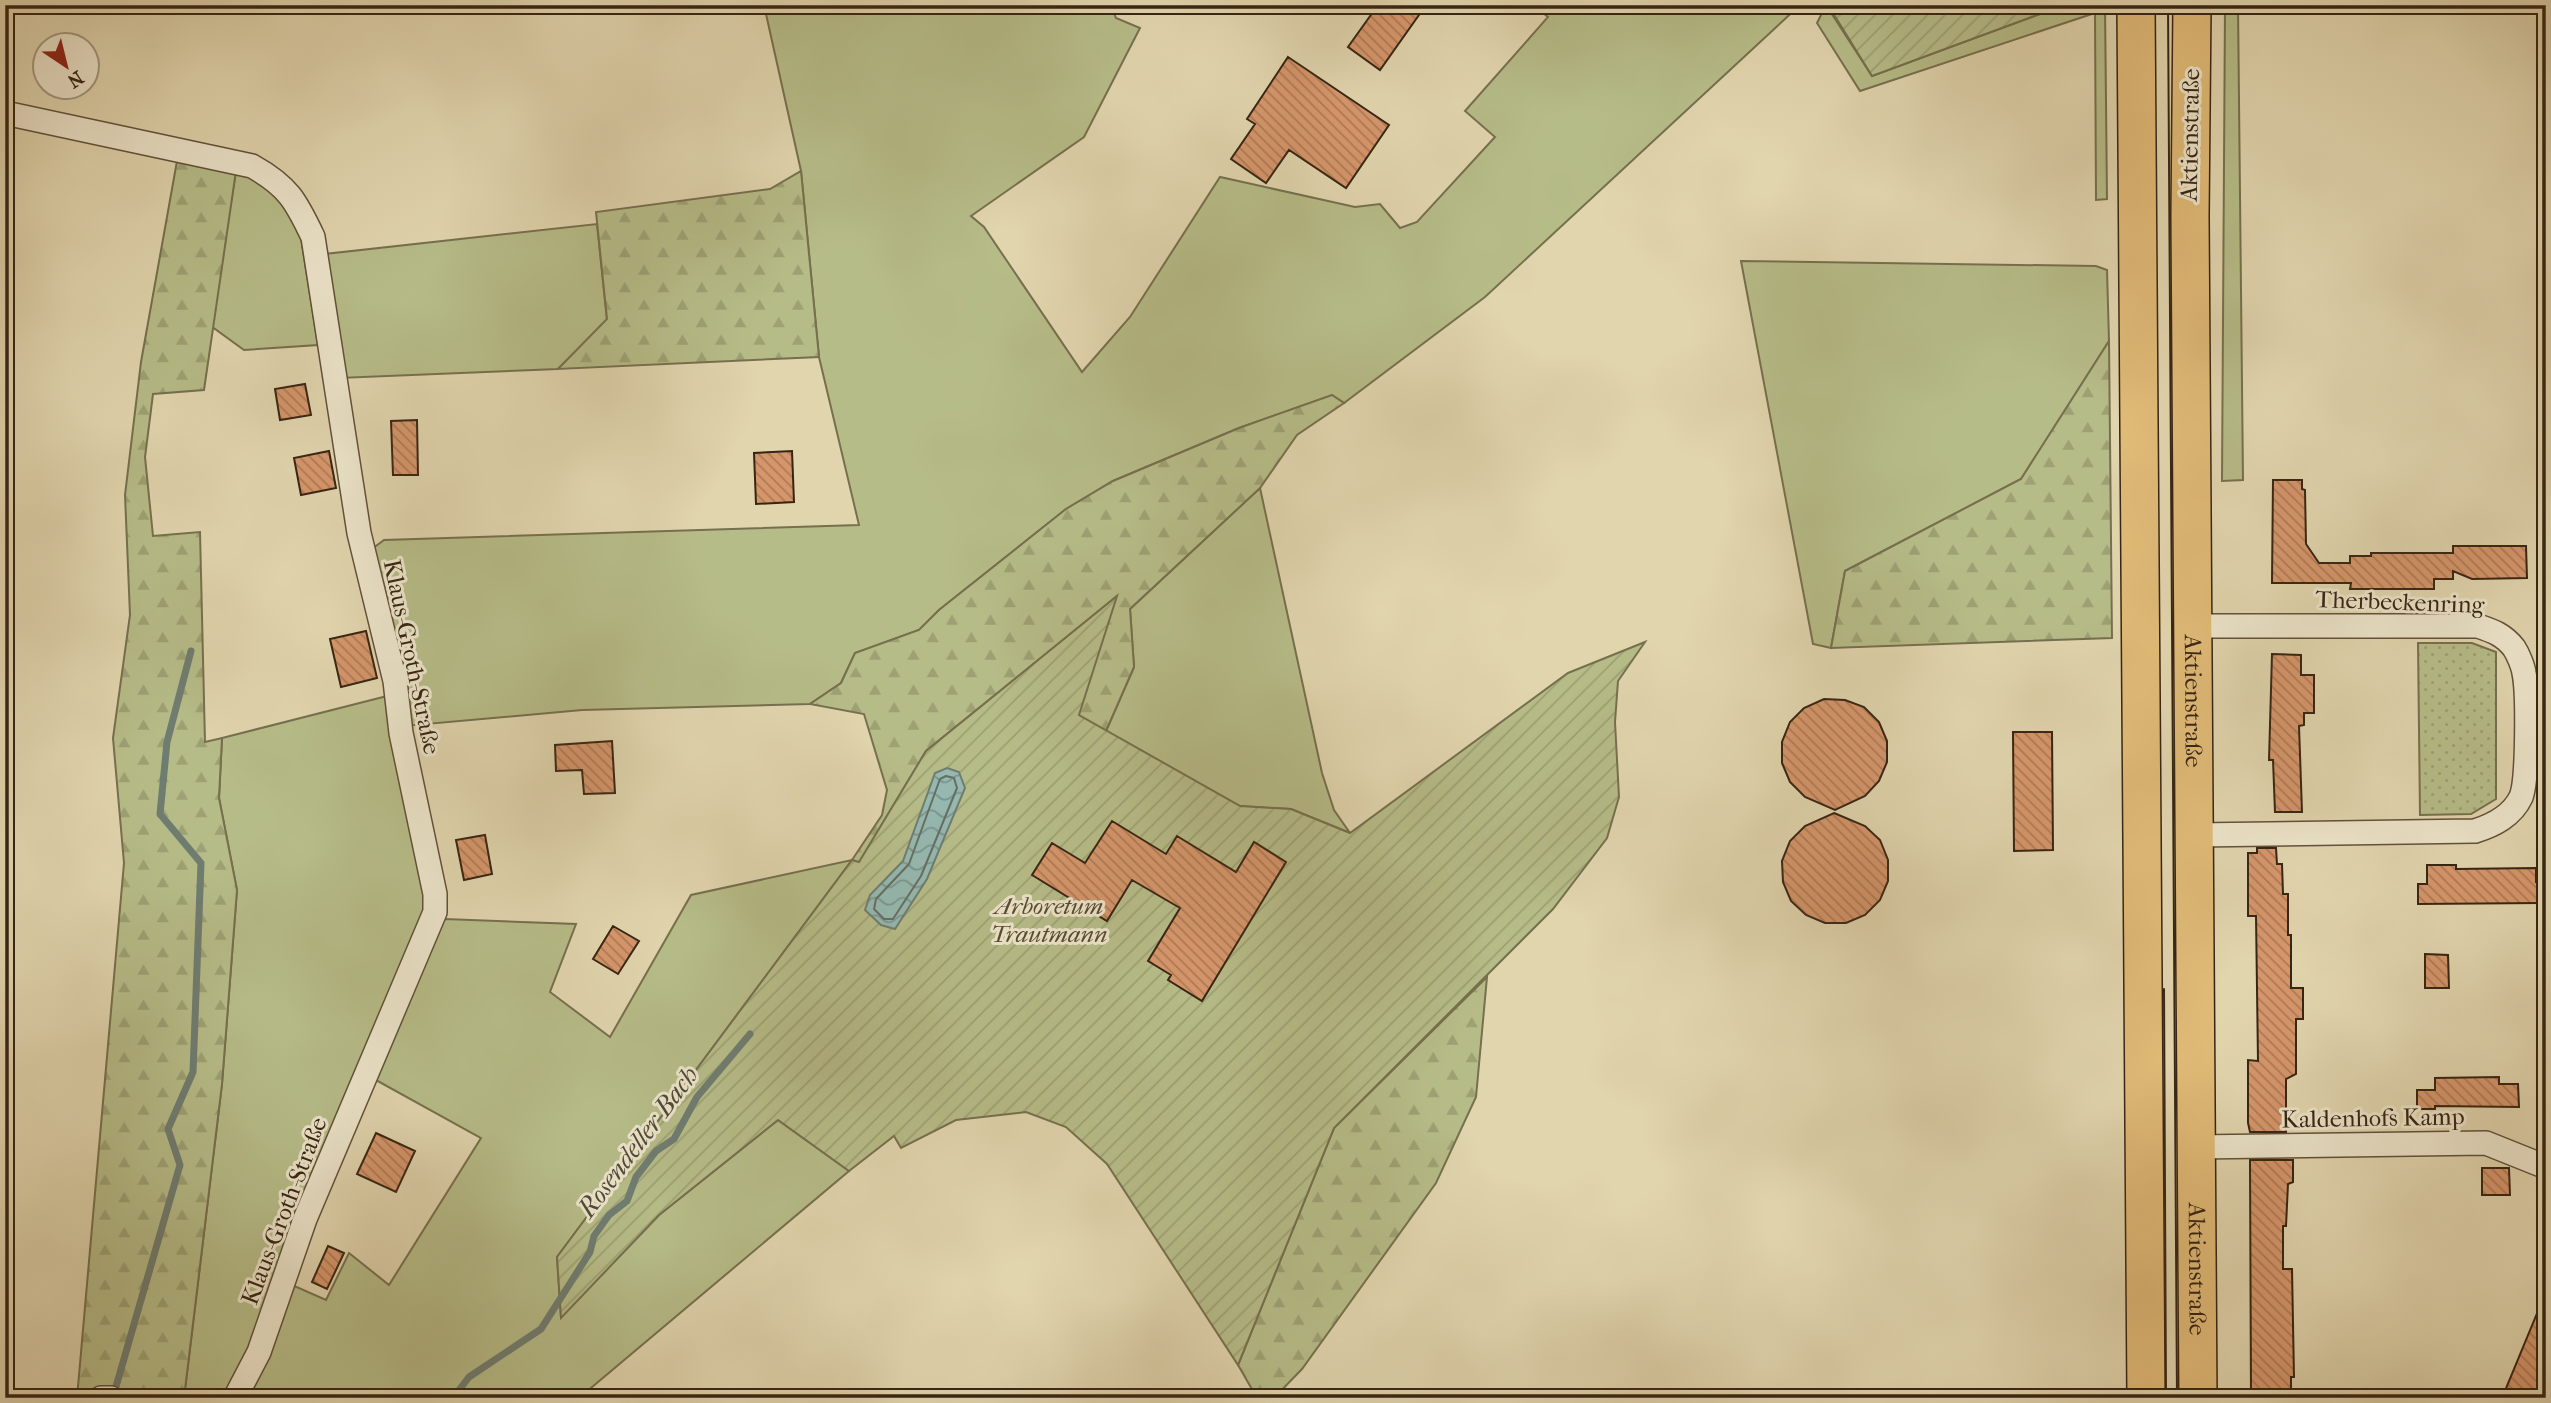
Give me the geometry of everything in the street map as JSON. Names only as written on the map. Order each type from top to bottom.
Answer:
[{"type":"main road","points":[[2136,5],[2146,1398]]},
{"type":"main road","name":"Aktienstraße","points":[[2192,5],[2190,216],[2198,1398]]},
{"type":"street","name":"Klaus-Groth-Straße","points":[[5,113],[253,166],[273,178],[295,198],[313,237],[359,533],[396,681],[401,733],[435,894],[435,912],[305,1219],[259,1352],[235,1398]]},
{"type":"street","name":"Therbeckenring","points":[[2194,626],[2478,626],[2499,632],[2515,649],[2524,673],[2536,730],[2521,796],[2511,811],[2494,825],[2475,831],[2195,835]]},
{"type":"street","name":"Kaldenhofs Kamp","points":[[2196,1147],[2486,1143],[2546,1167]]},
{"type":"street","points":[[102,1398],[111,1398]]},
{"type":"green space","points":[[764,5],[1111,5],[1116,18],[1140,28],[1084,137],[971,216],[984,227],[1082,372],[1130,317],[1220,177],[1355,207],[1380,204],[1400,228],[1417,222],[1495,137],[1465,111],[1548,17],[1533,5],[1800,5],[1485,297],[1344,403],[1332,395],[1239,428],[1113,481],[1066,509],[939,610],[919,630],[855,653],[841,683],[810,704],[582,710],[404,726],[372,549],[384,540],[859,525],[819,357],[801,171]]},
{"type":"green space","points":[[1826,5],[1872,76],[2064,5],[2105,5],[2107,199],[2096,200],[2095,13],[1860,91],[1817,23]]},
{"type":"green space","points":[[1828,5],[2064,5],[1872,76]]},
{"type":"green space","points":[[2225,5],[2238,5],[2243,480],[2222,481]]},
{"type":"green space","points":[[177,161],[236,171],[204,390],[153,394],[145,457],[153,536],[200,532],[205,742],[222,738],[219,798],[237,890],[222,1084],[184,1398],[77,1398],[124,863],[113,738],[130,615],[125,495],[141,362]]},
{"type":"green space","points":[[236,171],[261,179],[298,219],[318,345],[244,350],[211,326]]},
{"type":"green space","points":[[801,171],[819,357],[558,369],[607,319],[596,212],[770,189]]},
{"type":"green space","points":[[597,224],[607,320],[558,369],[339,378],[325,254]]},
{"type":"green space","points":[[1741,261],[2096,266],[2107,270],[2109,341],[2021,479],[1845,571],[1831,648],[1813,644]]},
{"type":"green space","points":[[2109,341],[2112,638],[1831,648],[1845,571],[2021,479]]},
{"type":"green space","points":[[1332,395],[1344,403],[1297,435],[1260,488],[1130,609],[1134,667],[1106,731],[1078,715],[1116,597],[926,751],[859,863],[852,860],[882,815],[887,790],[864,714],[810,704],[841,683],[855,653],[919,630],[939,610],[1066,509],[1113,481],[1239,428]]},
{"type":"green space","points":[[1260,488],[1322,773],[1334,810],[1350,833],[1291,809],[1240,806],[1106,731],[1134,667],[1130,609]]},
{"type":"green space","name":"Arboretum Trautmann","points":[[1117,596],[1079,715],[1240,806],[1291,809],[1350,833],[1568,673],[1645,642],[1618,681],[1615,722],[1619,797],[1607,838],[1553,909],[1334,1128],[1238,1365],[1107,1164],[1066,1127],[1026,1112],[956,1120],[901,1148],[894,1136],[849,1171],[778,1120],[659,1215],[561,1318],[557,1257],[852,860],[859,862],[926,751]]},
{"type":"green space","points":[[2418,643],[2472,643],[2496,652],[2496,799],[2471,814],[2420,815]]},
{"type":"green space","points":[[391,695],[427,887],[427,919],[239,1381],[223,1398],[184,1398],[222,1084],[237,890],[219,798],[222,738]]},
{"type":"green space","points":[[852,860],[557,1257],[561,1317],[659,1215],[778,1120],[849,1171],[579,1398],[247,1398],[290,1284],[326,1300],[349,1253],[389,1285],[481,1138],[374,1079],[437,925],[445,919],[576,924],[550,992],[610,1037],[691,895]]},
{"type":"green space","points":[[1487,977],[1476,1097],[1436,1183],[1302,1369],[1274,1398],[1257,1398],[1238,1365],[1334,1128]]},
{"type":"water","points":[[947,768],[959,772],[965,788],[927,879],[895,929],[881,925],[865,910],[870,895],[903,861],[935,773]]},
{"type":"building","points":[[1378,5],[1426,5],[1380,70],[1348,47]]},
{"type":"building","points":[[1288,57],[1389,125],[1346,188],[1289,150],[1266,183],[1231,159],[1255,124],[1247,119]]},
{"type":"building","points":[[305,384],[311,415],[280,420],[275,389]]},
{"type":"building","points":[[417,420],[418,475],[393,475],[391,421]]},
{"type":"building","points":[[329,451],[336,488],[301,495],[294,458]]},
{"type":"building","points":[[792,451],[794,502],[756,504],[754,453]]},
{"type":"building","points":[[2273,480],[2302,480],[2302,489],[2305,490],[2306,544],[2319,563],[2350,563],[2350,556],[2371,556],[2371,553],[2453,553],[2453,546],[2526,546],[2527,578],[2472,579],[2453,571],[2453,579],[2434,579],[2434,589],[2350,589],[2351,583],[2272,583]]},
{"type":"building","points":[[366,631],[377,678],[341,687],[330,639]]},
{"type":"building","points":[[2272,654],[2301,655],[2301,675],[2314,675],[2314,713],[2304,713],[2304,725],[2299,726],[2302,812],[2275,812],[2273,760],[2269,760]]},
{"type":"building","points":[[1824,699],[1845,700],[1864,707],[1879,722],[1887,741],[1887,762],[1879,781],[1865,796],[1835,810],[1805,797],[1790,782],[1782,763],[1782,742],[1790,722],[1804,708]]},
{"type":"building","points":[[2013,732],[2052,732],[2053,850],[2014,851]]},
{"type":"building","points":[[612,741],[615,793],[584,794],[582,770],[556,771],[555,745]]},
{"type":"building","points":[[1834,813],[1865,826],[1880,840],[1888,860],[1888,881],[1880,900],[1865,915],[1846,923],[1825,923],[1806,915],[1791,901],[1783,882],[1782,861],[1790,841],[1805,826]]},
{"type":"building","points":[[1112,821],[1166,854],[1177,836],[1236,872],[1254,842],[1286,862],[1202,1001],[1168,980],[1171,975],[1148,961],[1180,908],[1132,880],[1107,921],[1032,875],[1052,843],[1085,863]]},
{"type":"building","points":[[485,835],[492,874],[464,880],[456,840]]},
{"type":"building","points":[[2257,848],[2276,848],[2277,864],[2282,864],[2283,894],[2288,894],[2288,935],[2291,935],[2291,988],[2303,988],[2303,1019],[2296,1019],[2296,1074],[2286,1079],[2286,1132],[2250,1132],[2248,1123],[2248,1060],[2258,1061],[2256,916],[2248,916],[2248,853],[2257,853]]},
{"type":"building","points":[[2427,865],[2456,865],[2456,869],[2536,868],[2536,882],[2546,882],[2546,903],[2418,904],[2418,884],[2427,884]]},
{"type":"building","points":[[613,926],[639,941],[618,974],[593,959]]},
{"type":"building","points":[[2425,954],[2448,955],[2449,988],[2425,988]]},
{"type":"building","points":[[2499,1077],[2499,1084],[2518,1084],[2519,1107],[2435,1106],[2435,1109],[2417,1109],[2417,1090],[2435,1090],[2435,1078]]},
{"type":"building","points":[[376,1133],[415,1151],[396,1192],[357,1174]]},
{"type":"building","points":[[2250,1160],[2293,1160],[2293,1182],[2288,1184],[2286,1226],[2283,1226],[2283,1269],[2292,1269],[2294,1377],[2291,1377],[2291,1394],[2278,1394],[2278,1398],[2251,1398]]},
{"type":"building","points":[[2482,1168],[2509,1168],[2510,1195],[2482,1195]]},
{"type":"building","points":[[328,1246],[344,1253],[327,1289],[312,1282]]},
{"type":"building","points":[[2545,1294],[2546,1367],[2533,1398],[2502,1398]]},
{"type":"waterway","points":[[115,1390],[180,1165],[168,1129],[193,1072],[201,863],[160,814],[167,742],[191,651]]},
{"type":"waterway","name":"Rosendeller Bach","points":[[453,1398],[469,1377],[541,1329],[590,1252],[594,1236],[609,1215],[627,1201],[636,1177],[656,1151],[674,1139],[697,1097],[750,1034]]},
{"type":"tram line","points":[[2168,5],[2177,1398]]},
{"type":"tram line","points":[[2164,989],[2166,1398]]}]
